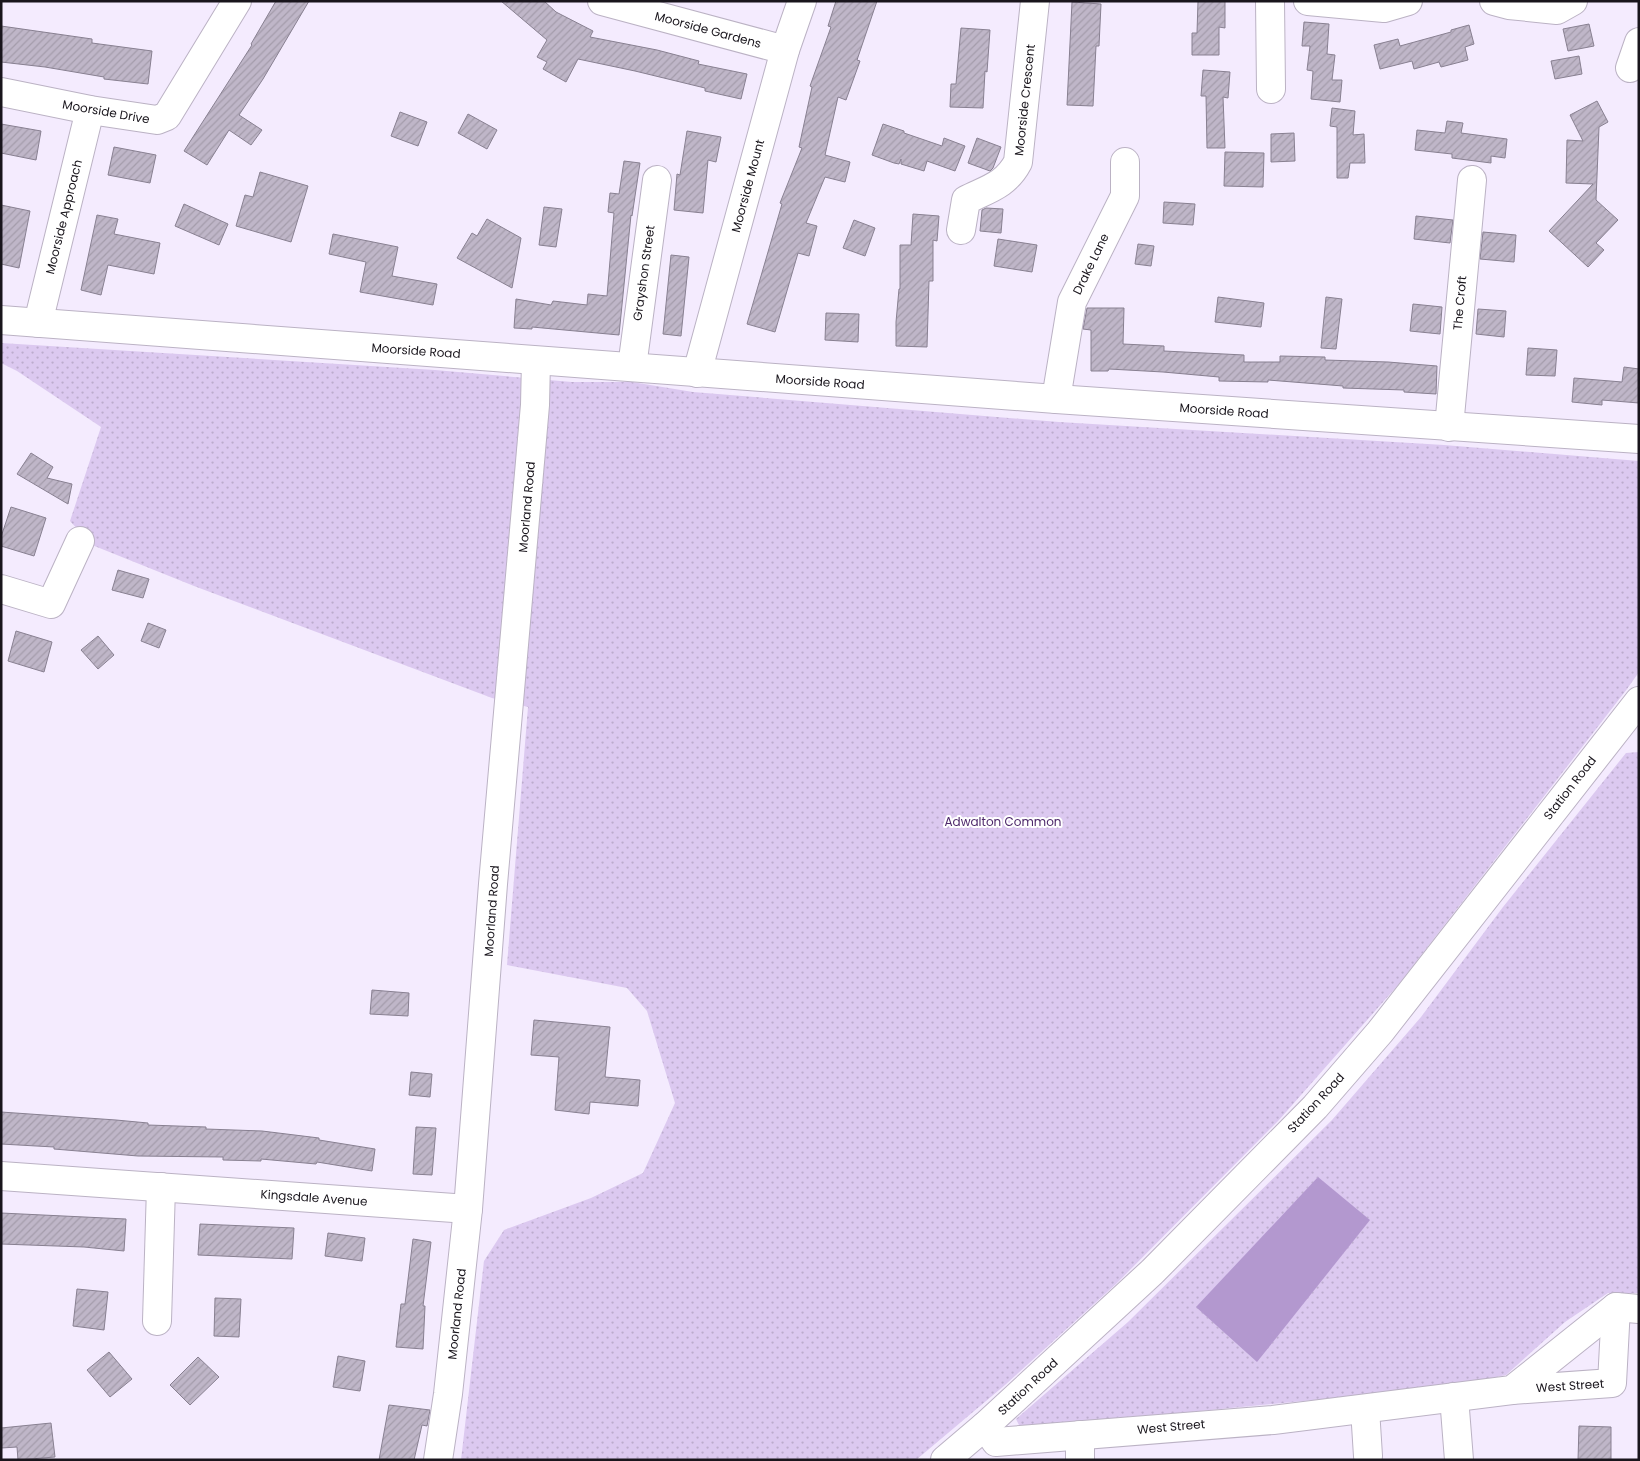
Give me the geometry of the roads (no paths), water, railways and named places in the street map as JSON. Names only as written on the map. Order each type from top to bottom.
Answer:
[{"type":"street","name":"Moorside Drive","points":[[1,92],[90,110],[157,120],[167,116],[237,1]]},
{"type":"street","name":"Moorside Gardens","points":[[602,1],[785,50]]},
{"type":"street","name":"Moorside Mount","points":[[697,372],[785,50],[802,1]]},
{"type":"street","name":"Moorside Crescent","points":[[961,230],[966,200],[999,184],[1012,173],[1018,162],[1035,1]]},
{"type":"street","points":[[1270,1],[1271,89]]},
{"type":"street","points":[[1308,1],[1384,8],[1408,1]]},
{"type":"street","points":[[1494,1],[1509,5],[1557,10],[1573,1]]},
{"type":"street","points":[[1630,68],[1639,42]]},
{"type":"street","name":"Moorside Approach","points":[[38,323],[90,110]]},
{"type":"street","name":"Drake Lane","points":[[1056,399],[1072,302],[1125,196],[1125,162]]},
{"type":"street","name":"Grayshon Street","points":[[632,367],[657,180]]},
{"type":"street","name":"The Croft","points":[[1449,427],[1472,180]]},
{"type":"street","name":"Moorside Road","points":[[1,320],[1056,399],[1639,439]]},
{"type":"street","name":"Moorland Road","points":[[438,1460],[448,1394],[468,1210],[535,406],[536,361]]},
{"type":"street","points":[[1,589],[51,604],[80,541]]},
{"type":"street","name":"Station Road","points":[[945,1460],[993,1443],[1152,1272],[1314,1107],[1380,1032],[1639,701]]},
{"type":"street","name":"Kingsdale Avenue","points":[[1,1176],[468,1210]]},
{"type":"street","points":[[156,1321],[161,1187]]},
{"type":"street","name":"West Street","points":[[993,1443],[1080,1448],[1273,1420],[1512,1390],[1612,1383],[1628,1308]]},
{"type":"street","name":"West Street","points":[[1512,1390],[1628,1308]]},
{"type":"street","points":[[1454,1398],[1459,1460]]},
{"type":"street","points":[[1365,1409],[1368,1456]]},
{"type":"park label","name":"Adwalton Common","points":[[1003,822]]}]
